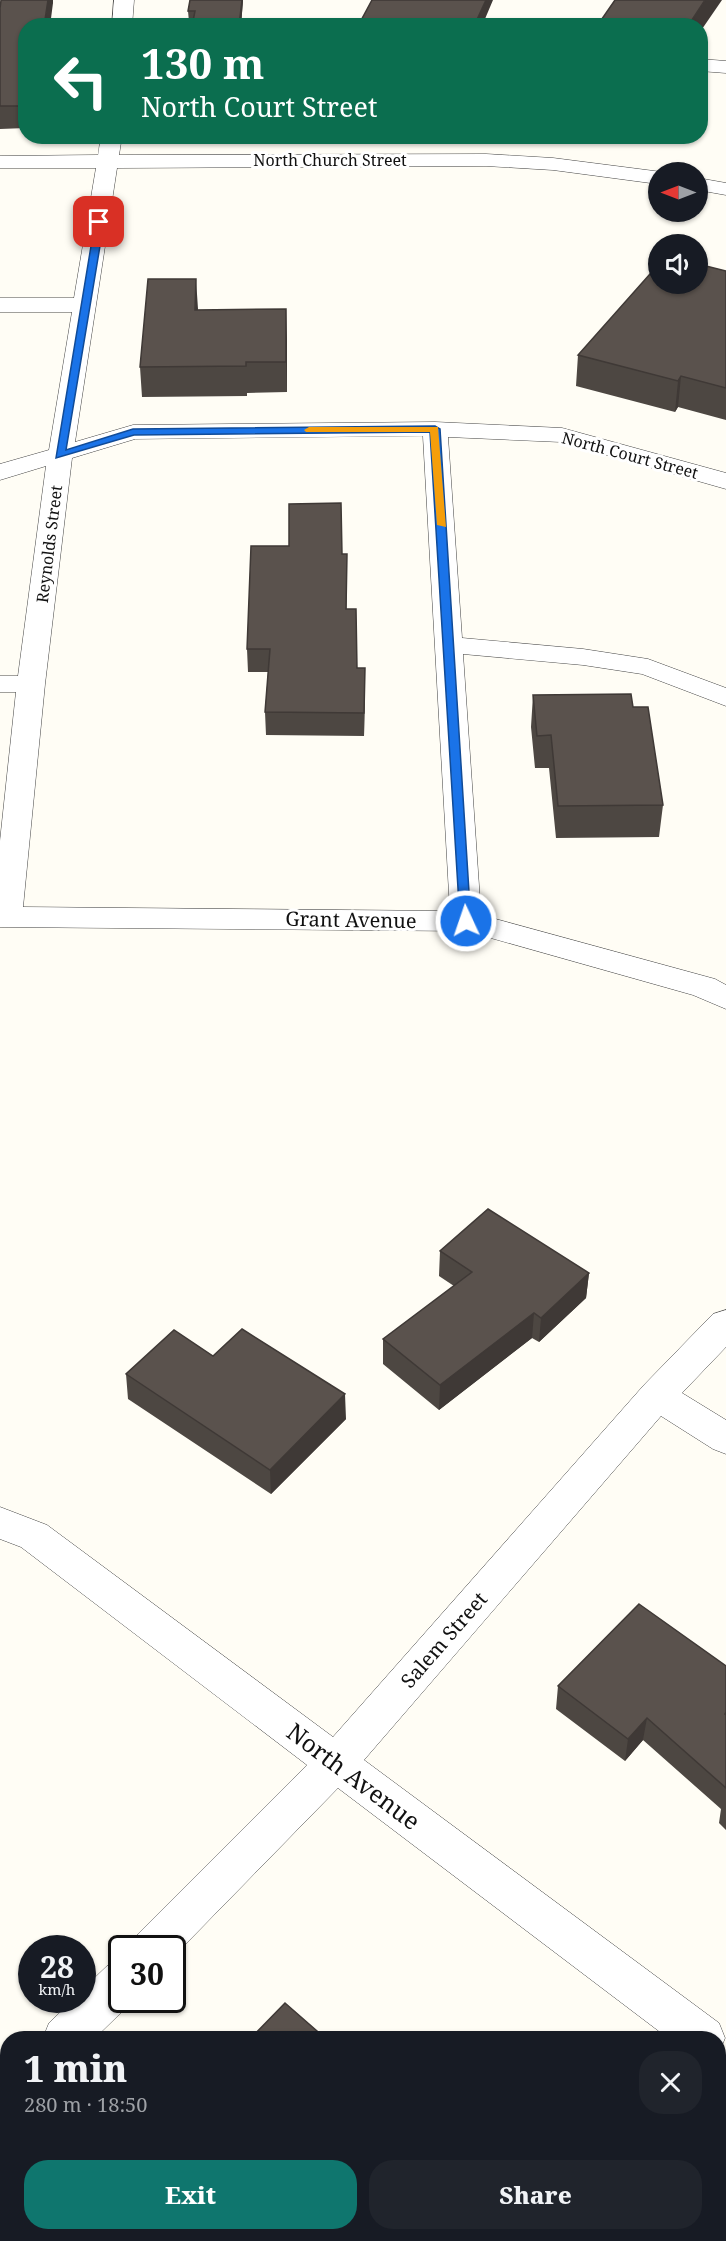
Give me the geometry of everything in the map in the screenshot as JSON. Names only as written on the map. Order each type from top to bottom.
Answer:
[{"type":"street","points":[[123,18],[124,0]]},
{"type":"street","points":[[708,66],[726,67]]},
{"type":"street","name":"Reynolds Street","points":[[3,917],[60,455],[111,144]]},
{"type":"street","name":"North Church Street","points":[[0,162],[517,161],[648,177]]},
{"type":"street","points":[[708,186],[726,189]]},
{"type":"street","points":[[0,305],[85,304]]},
{"type":"street","points":[[435,429],[451,645],[466,921]]},
{"type":"street","name":"North Court Street","points":[[0,472],[133,432],[435,429],[562,435],[726,481]]},
{"type":"street","points":[[451,645],[583,657],[648,667],[726,698]]},
{"type":"street","points":[[0,684],[31,684]]},
{"type":"street","name":"Grant Avenue","points":[[3,917],[466,921],[704,987],[726,998]]},
{"type":"street","name":"Salem Street","points":[[166,1935],[335,1764],[657,1395],[726,1324]]},
{"type":"street","points":[[657,1395],[726,1439]]},
{"type":"street","name":"North Avenue","points":[[0,1523],[34,1536],[694,2031]]},
{"type":"street","points":[[72,2031],[108,1995]]},
{"type":"building","points":[[1,0],[48,0],[45,18],[18,18],[18,106],[0,106]]},
{"type":"building","points":[[190,0],[242,0],[240,18],[194,18],[195,11],[188,11]]},
{"type":"building","points":[[372,0],[486,0],[478,18],[362,18]]},
{"type":"building","points":[[615,0],[705,0],[693,18],[603,18]]},
{"type":"building","points":[[708,266],[726,271],[726,388],[681,376],[678,381],[578,355],[648,276],[648,294],[708,294]]},
{"type":"building","points":[[148,279],[196,279],[195,310],[286,309],[286,362],[246,362],[246,366],[140,367]]},
{"type":"building","points":[[341,503],[342,554],[347,554],[346,609],[356,609],[357,668],[365,668],[364,713],[265,712],[270,649],[247,649],[251,546],[289,546],[289,504]]},
{"type":"building","points":[[631,694],[633,707],[648,707],[663,805],[558,806],[551,735],[537,736],[533,695]]},
{"type":"building","points":[[488,1209],[589,1273],[541,1318],[534,1313],[440,1385],[383,1339],[472,1272],[440,1251]]},
{"type":"building","points":[[242,1329],[345,1394],[270,1470],[126,1374],[174,1330],[213,1356]]},
{"type":"building","points":[[639,1604],[726,1666],[726,1788],[647,1718],[628,1739],[558,1686]]},
{"type":"building","points":[[285,2003],[317,2031],[258,2031]]},
{"type":"slow traffic","points":[[309,430],[435,429],[442,525]]},
{"type":"route","points":[[99,222],[60,455],[133,432],[435,429],[451,645],[466,921]]}]
